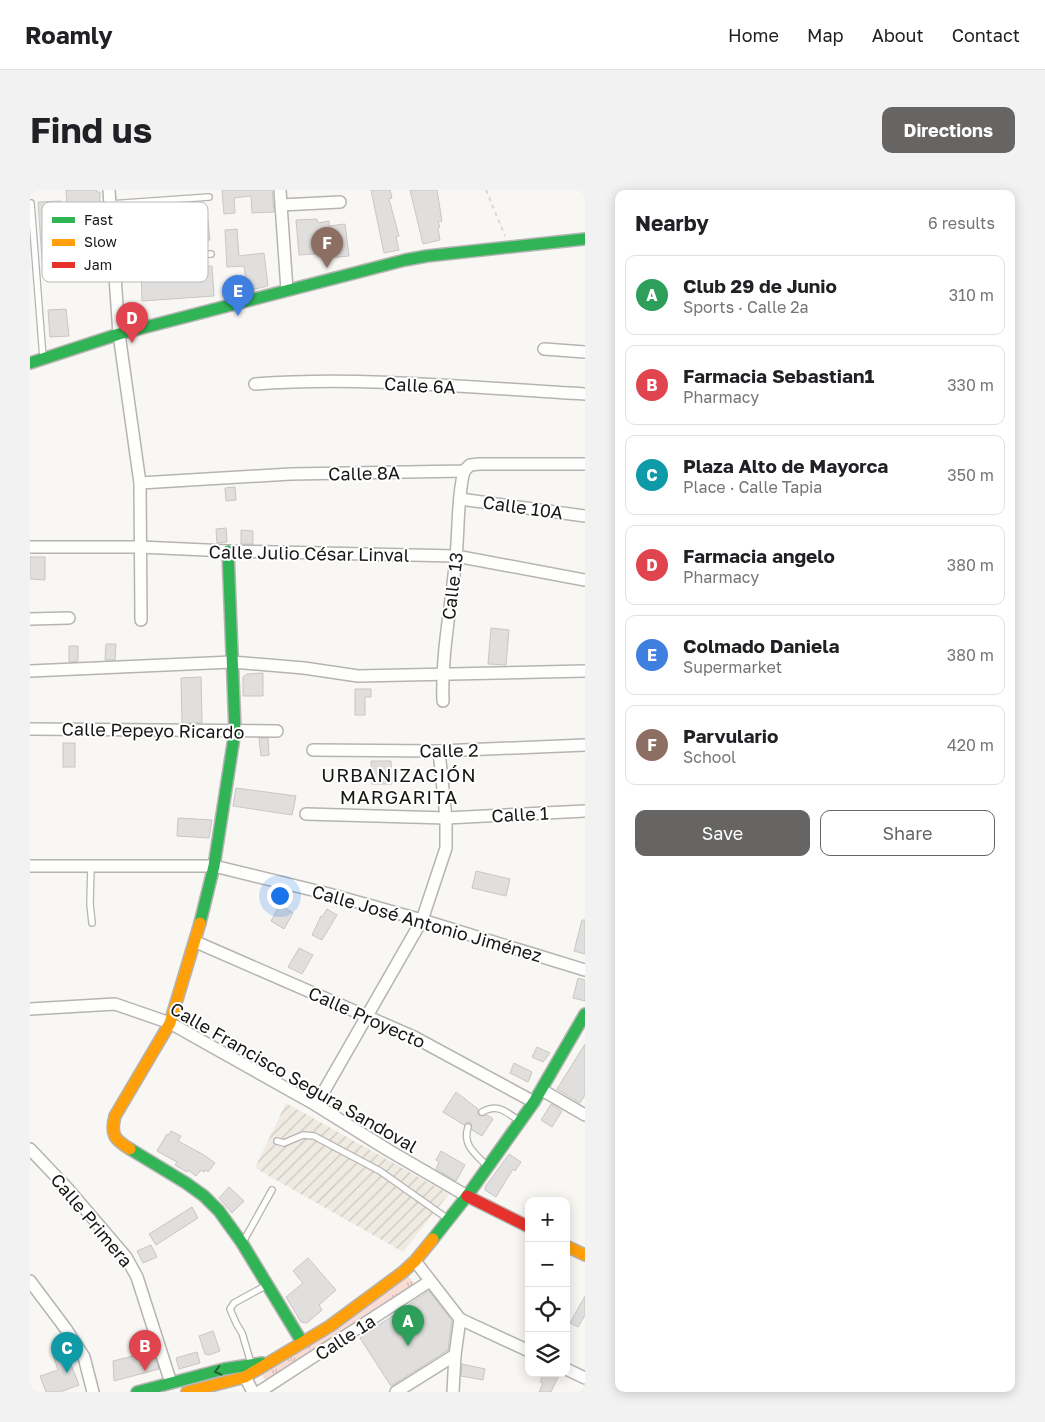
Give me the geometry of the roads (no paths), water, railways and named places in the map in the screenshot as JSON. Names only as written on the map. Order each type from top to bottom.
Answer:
[{"type":"street","points":[[280,190],[287,290]]},
{"type":"street","points":[[281,205],[340,202]]},
{"type":"street","points":[[30,363],[119,334],[427,256],[585,239]]},
{"type":"street","points":[[116,282],[119,334],[140,483],[141,620]]},
{"type":"street","points":[[544,348],[585,352]]},
{"type":"street","name":"Calle 6A","points":[[255,384],[340,381],[585,394]]},
{"type":"street","name":"Calle 8A","points":[[140,483],[291,474],[464,471],[470,466],[480,464],[585,464]]},
{"type":"street","name":"Calle 13","points":[[443,701],[442,674],[456,556],[460,485],[464,471]]},
{"type":"street","name":"Calle 10A","points":[[460,499],[585,516]]},
{"type":"street","name":"Calle Julio César Linval","points":[[30,548],[140,547],[228,552],[456,556],[585,580]]},
{"type":"street","points":[[228,552],[235,731],[214,866],[196,942],[170,1023],[116,1112],[112,1129],[114,1136],[124,1146],[186,1183],[204,1196],[219,1211],[242,1243],[302,1342]]},
{"type":"street","points":[[30,619],[69,618]]},
{"type":"street","points":[[30,671],[232,662],[304,668],[358,676],[585,671]]},
{"type":"street","name":"Calle Pepeyo Ricardo","points":[[30,728],[277,731]]},
{"type":"street","name":"Calle 2","points":[[313,750],[439,751],[585,745]]},
{"type":"street","points":[[316,1106],[422,920],[446,848],[446,818],[439,751]]},
{"type":"street","name":"Calle 1","points":[[306,814],[446,818],[584,811]]},
{"type":"street","name":"Calle José Antonio Jiménez","points":[[30,866],[214,866],[329,894],[422,920],[585,970]]},
{"type":"street","name":"Calle Proyecto","points":[[196,942],[414,1037],[534,1102]]},
{"type":"street","name":"Calle Francisco Segura Sandoval","points":[[30,1009],[115,1004],[170,1023],[316,1106],[467,1196],[525,1225]]},
{"type":"street","points":[[187,1392],[250,1371],[266,1363],[330,1326],[415,1261],[467,1196],[534,1102],[584,1019]]},
{"type":"street","points":[[542,1090],[585,1115]]},
{"type":"street","name":"Calle Primera","points":[[30,1149],[68,1189],[130,1261],[137,1277],[171,1383]]},
{"type":"street","points":[[570,1248],[585,1255]]},
{"type":"street","points":[[415,1261],[460,1319],[525,1349]]},
{"type":"street","name":"Calle 1a","points":[[261,1391],[430,1281]]},
{"type":"street","points":[[30,1282],[66,1329],[84,1357],[93,1392]]},
{"type":"street","points":[[452,1392],[460,1319]]},
{"type":"street","points":[[396,1392],[455,1355]]},
{"type":"street","points":[[137,1392],[224,1369],[250,1371]]},
{"type":"street","points":[[250,1371],[261,1391]]},
{"type":"street","points":[[570,1371],[585,1378]]},
{"type":"lane","points":[[138,202],[208,197]]},
{"type":"lane","points":[[31,203],[43,359]]},
{"type":"lane","points":[[208,254],[212,254]]},
{"type":"lane","points":[[91,866],[90,904],[92,923]]},
{"type":"lane","points":[[482,1112],[497,1107],[520,1121]]},
{"type":"lane","points":[[468,1127],[466,1136],[468,1145],[488,1167]]},
{"type":"lane","points":[[276,1141],[284,1142],[303,1135],[314,1136],[380,1171],[448,1219]]},
{"type":"lane","points":[[242,1243],[272,1190]]},
{"type":"lane","points":[[250,1371],[242,1333],[230,1310],[234,1303],[267,1285]]},
{"type":"place","name":"Parvulario","points":[[327,268]]},
{"type":"place","name":"Colmado Daniela","points":[[238,316]]},
{"type":"place","name":"Farmacia angelo","points":[[132,343]]},
{"type":"place","name":"Club 29 de Junio","points":[[408,1346]]},
{"type":"place","name":"Farmacia Sebastian1","points":[[145,1371]]},
{"type":"place","name":"Plaza Alto de Mayorca","points":[[67,1373]]},
{"type":"district","name":"URBANIZACIÓN MARGARITA","points":[[399,785]]}]
